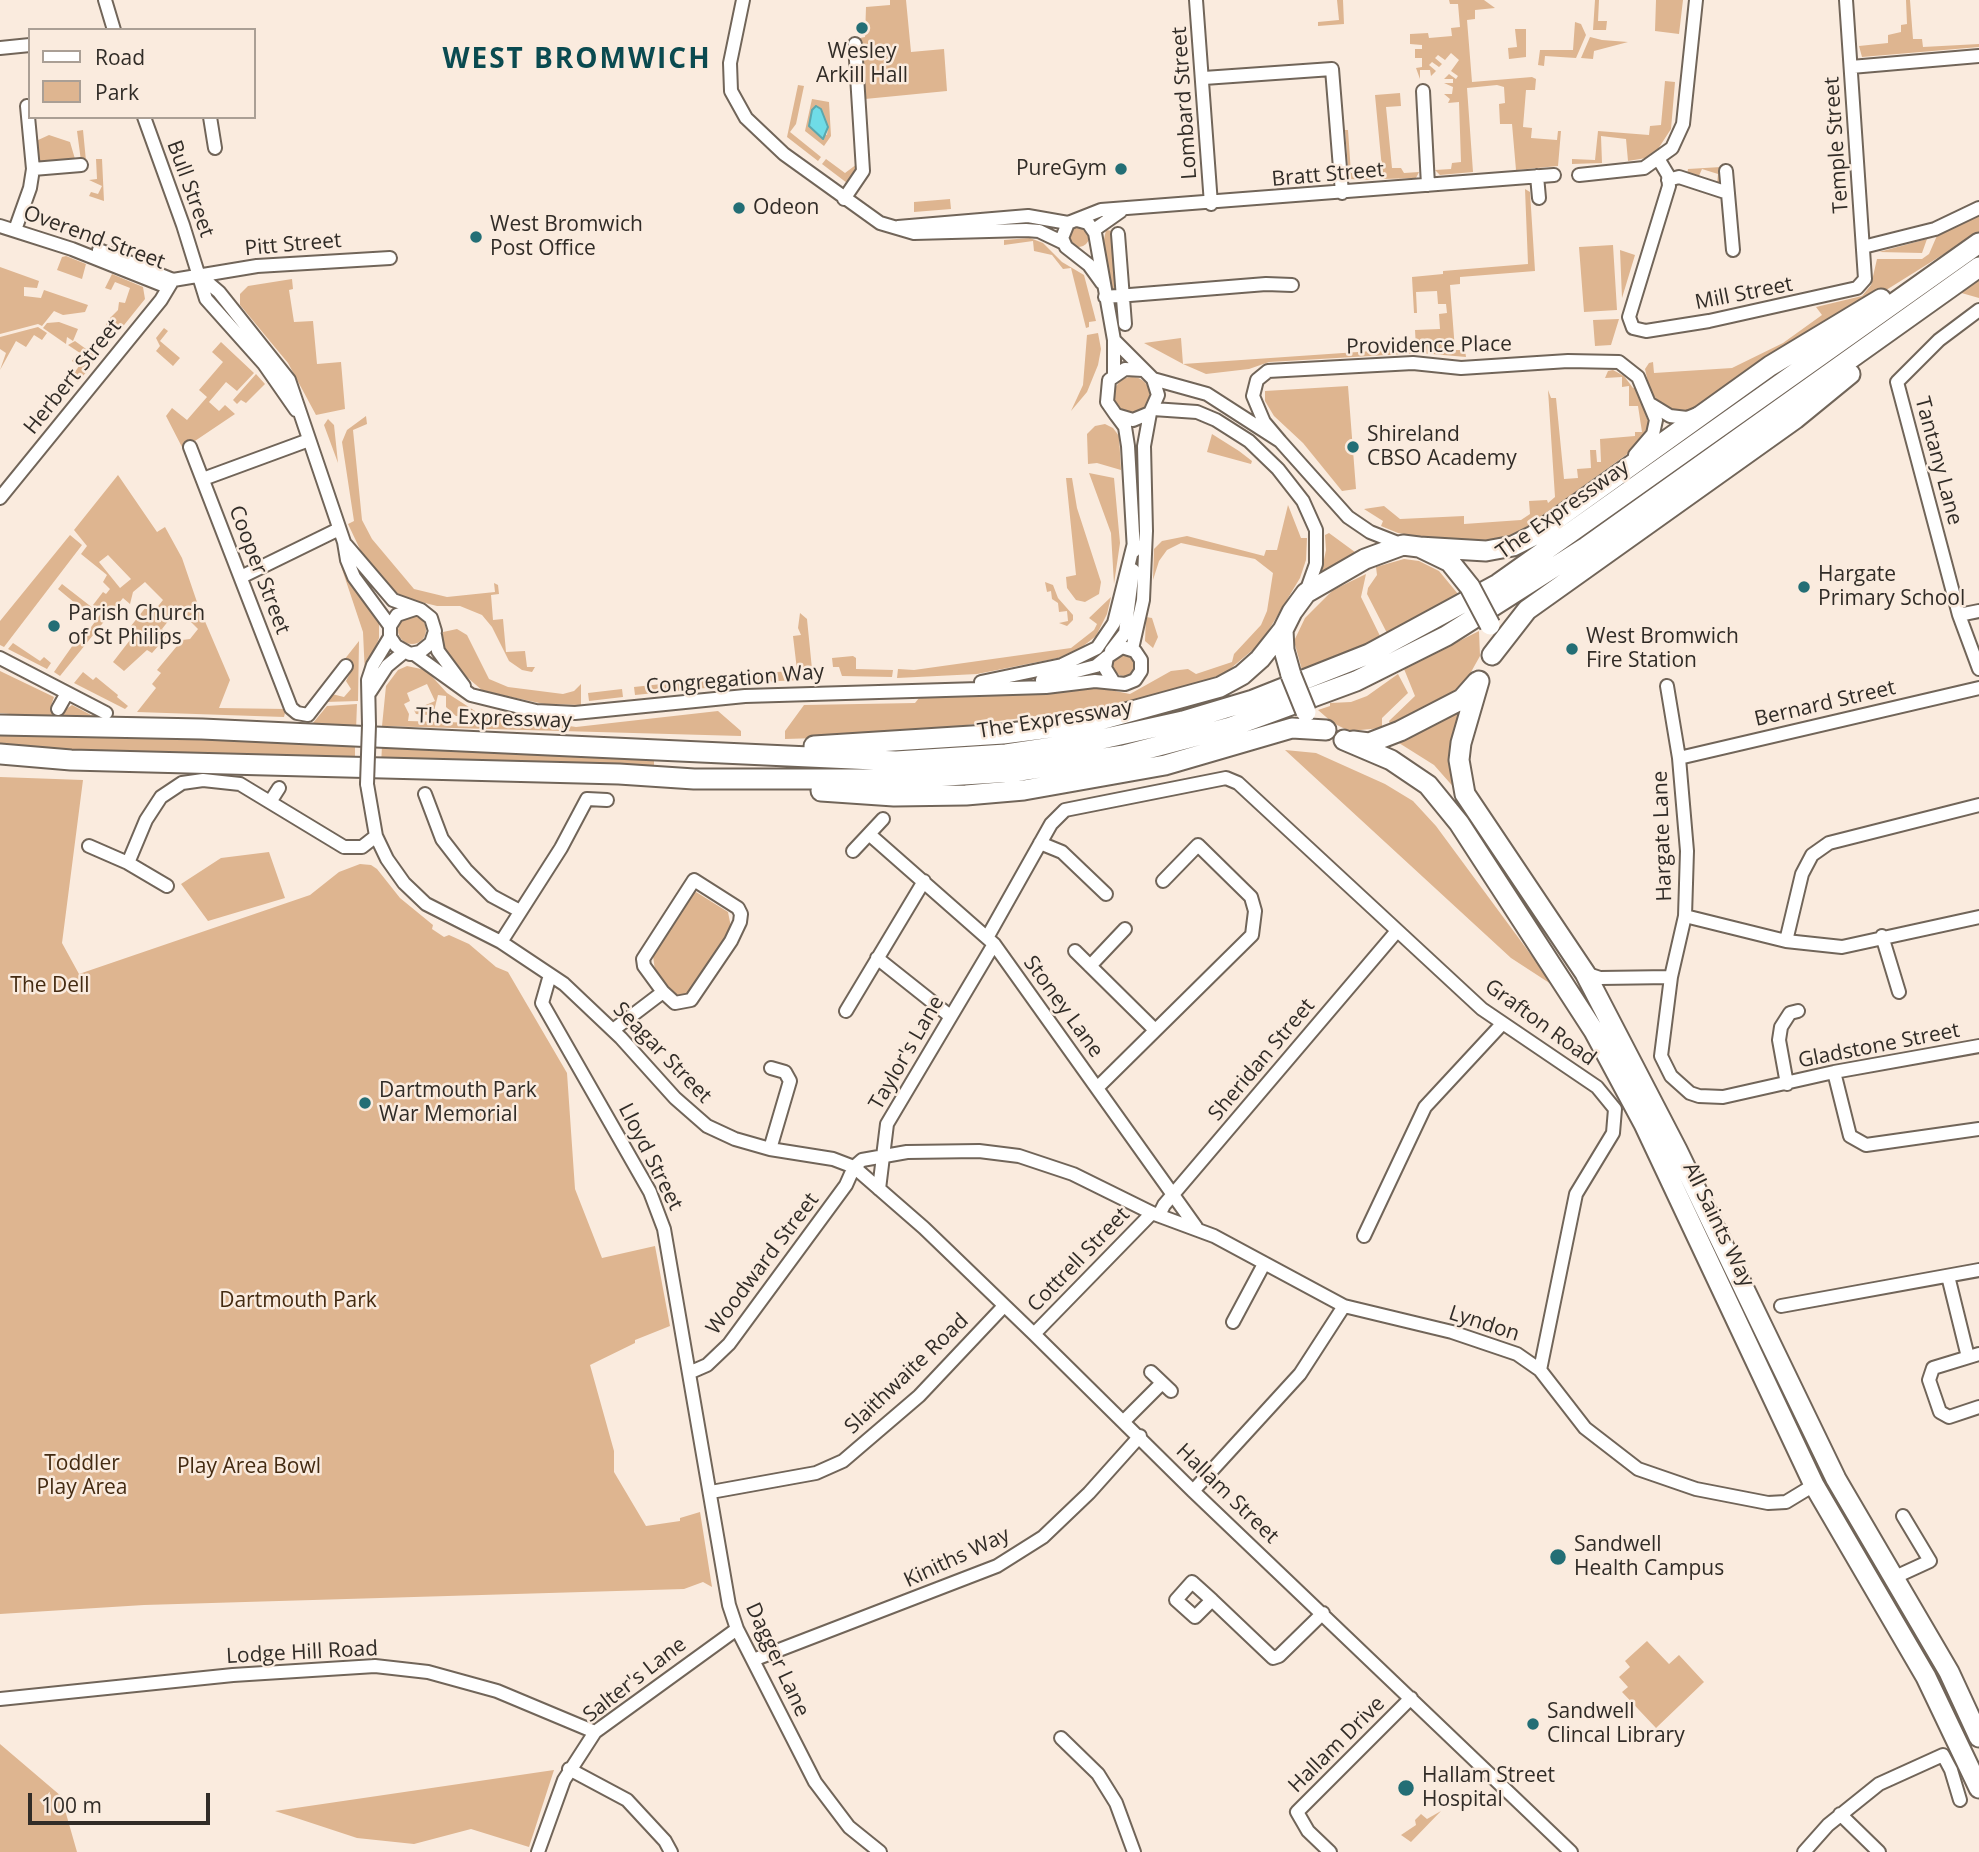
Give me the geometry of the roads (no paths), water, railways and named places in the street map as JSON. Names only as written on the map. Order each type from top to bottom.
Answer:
[{"type":"highway","points":[[1283,630],[1290,675],[1306,712],[1326,730],[1344,740],[1368,743],[1400,731],[1462,699],[1479,681],[1492,655],[1527,610],[1795,419],[1896,336],[1939,280],[1976,245]]},
{"type":"highway","name":"The Expressway","points":[[0,725],[202,729],[896,761],[1006,754],[1093,741],[1183,721],[1252,700],[1324,673],[1429,624],[1498,584],[1939,280],[1979,267]]},
{"type":"highway","points":[[711,751],[1003,734],[1089,723],[1220,687],[1242,675],[1260,659],[1283,630],[1306,593],[1365,559],[1411,546],[1486,551],[1513,546],[1533,536],[1770,366],[1939,280]]},
{"type":"highway","name":"The Expressway","points":[[0,754],[71,760],[619,774],[694,779],[897,779],[1013,772],[1124,755],[1231,727],[1356,681],[1446,636],[1508,599],[1939,280]]},
{"type":"highway","points":[[1411,546],[1450,562],[1470,587],[1490,625],[1493,636],[1492,655]]},
{"type":"highway","name":"All Saints Way","points":[[1479,681],[1461,743],[1459,760],[1465,794],[1585,974],[1677,1150],[1834,1475],[1949,1672],[1979,1737]]},
{"type":"highway","points":[[694,779],[894,796],[966,795],[1024,790],[1153,768],[1292,728],[1326,730]]},
{"type":"highway","name":"All Saints Way","points":[[1344,740],[1391,760],[1428,785],[1459,823],[1594,1031],[1644,1124],[1814,1485],[1974,1762],[1979,1788]]},
{"type":"highway","points":[[0,761],[71,760]]},
{"type":"highway","points":[[1814,1485],[1834,1475]]},
{"type":"street","points":[[105,0],[113,28]]},
{"type":"street","points":[[743,0],[730,63],[730,91],[746,118],[784,154],[880,223],[914,233],[1039,231],[1078,253],[1088,250],[1095,233]]},
{"type":"street","name":"Lombard Street","points":[[1196,0],[1204,78],[1211,204]]},
{"type":"street","points":[[1578,174],[1644,168],[1659,160],[1672,148],[1683,124],[1696,0]]},
{"type":"street","name":"Temple Street","points":[[1846,0],[1865,279],[1860,285]]},
{"type":"street","points":[[844,199],[863,171],[855,44]]},
{"type":"street","points":[[0,48],[28,45]]},
{"type":"street","points":[[1851,67],[1979,56]]},
{"type":"street","points":[[1204,78],[1332,69],[1342,193]]},
{"type":"street","points":[[1423,91],[1428,185]]},
{"type":"street","points":[[27,106],[28,116]]},
{"type":"street","points":[[17,226],[30,188],[33,169],[28,119]]},
{"type":"street","name":"Bull Street","points":[[145,119],[206,299],[223,323],[264,363],[298,412],[344,542]]},
{"type":"street","points":[[210,119],[215,148]]},
{"type":"street","points":[[1659,160],[1668,180],[1679,177],[1728,193]]},
{"type":"street","points":[[33,169],[81,165]]},
{"type":"street","points":[[1726,170],[1733,250]]},
{"type":"street","name":"Bratt Street","points":[[1073,221],[1101,210],[1122,211],[1554,175]]},
{"type":"street","points":[[1537,176],[1539,198]]},
{"type":"street","name":"Mill Street","points":[[1668,180],[1665,205],[1629,317],[1633,328],[1646,331],[1709,321],[1815,299],[1860,285]]},
{"type":"street","points":[[1863,247],[1935,229],[1979,208]]},
{"type":"street","name":"Bratt Street","points":[[1095,233],[1122,211]]},
{"type":"street","points":[[897,227],[1028,216],[1088,223],[1095,233],[1114,340],[1114,375],[1105,395],[1125,428],[1134,543],[1132,591],[1125,633],[1109,654],[1106,672],[1113,681]]},
{"type":"street","name":"Overend Street","points":[[0,217],[166,286],[173,280],[199,275]]},
{"type":"street","points":[[1073,221],[1062,233],[1066,246],[1089,265],[1102,283]]},
{"type":"street","name":"Overend Street","points":[[0,226],[17,226]]},
{"type":"street","points":[[1118,234],[1125,324]]},
{"type":"street","name":"Pitt Street","points":[[199,275],[295,262],[390,258]]},
{"type":"street","name":"Herbert Street","points":[[0,498],[138,328],[173,280]]},
{"type":"street","points":[[1105,298],[1266,284],[1292,285]]},
{"type":"street","name":"Tantany Lane","points":[[1979,310],[1939,340],[1897,382],[1960,617],[1979,669]]},
{"type":"street","points":[[1114,340],[1148,374],[1158,395],[1151,411]]},
{"type":"street","name":"Providence Place","points":[[1280,441],[1264,422],[1253,397],[1257,380],[1268,371],[1413,363],[1461,368],[1567,361],[1619,362],[1638,377],[1653,405]]},
{"type":"street","points":[[1114,375],[1125,369],[1207,394],[1280,441],[1304,464],[1335,507],[1348,517],[1370,531],[1411,546]]},
{"type":"street","points":[[1653,405],[1670,416],[1687,418],[1706,411]]},
{"type":"street","points":[[1618,475],[1653,434],[1656,420],[1653,405]]},
{"type":"street","points":[[1116,415],[1133,420],[1151,411],[1197,412],[1216,420],[1249,441],[1278,469],[1303,501],[1316,530],[1316,564],[1306,593]]},
{"type":"street","name":"Congregation Way","points":[[1132,649],[1143,600],[1146,531],[1144,446],[1151,411]]},
{"type":"street","points":[[203,479],[309,440]]},
{"type":"street","name":"Cooper Street","points":[[190,447],[291,708],[297,713],[308,715],[334,681]]},
{"type":"street","points":[[241,577],[339,529]]},
{"type":"street","points":[[344,542],[393,600],[431,618],[438,651],[471,695]]},
{"type":"street","points":[[344,542],[354,577],[390,631],[396,646],[409,653]]},
{"type":"street","points":[[952,688],[1062,665],[1097,648],[1114,623],[1134,543]]},
{"type":"street","points":[[128,863],[146,820],[161,797],[182,783],[202,780],[240,784],[323,837],[344,847],[362,847],[376,836],[367,784],[370,692],[368,680],[373,665],[402,611],[415,609]]},
{"type":"street","points":[[1960,617],[1979,611]]},
{"type":"street","points":[[370,692],[387,666],[409,653],[426,649],[435,635]]},
{"type":"street","name":"Congregation Way","points":[[409,653],[471,695],[526,709],[575,713],[745,696],[1004,688],[1113,681],[1128,684],[1140,674],[1141,660],[1132,649],[1122,647],[1096,666],[1004,688]]},
{"type":"street","points":[[0,658],[106,713]]},
{"type":"street","points":[[346,666],[334,681],[346,691]]},
{"type":"street","name":"Hargate Lane","points":[[1668,686],[1679,758],[1687,851],[1685,916],[1671,977]]},
{"type":"street","name":"Bernard Street","points":[[1679,758],[1979,688]]},
{"type":"street","points":[[58,709],[67,693]]},
{"type":"street","name":"Taylor's Lane","points":[[879,1189],[887,1124],[950,1016],[1051,824],[1065,810],[1226,778],[1238,783]]},
{"type":"street","name":"Grafton Road","points":[[1238,783],[1397,931],[1502,1024],[1597,1087],[1610,1100],[1616,1117],[1613,1133],[1576,1194],[1539,1370]]},
{"type":"street","points":[[270,802],[279,788]]},
{"type":"street","points":[[425,794],[442,839],[466,870],[492,896],[520,911]]},
{"type":"street","points":[[501,942],[561,848],[581,799],[607,800]]},
{"type":"street","points":[[1786,940],[1802,874],[1812,855],[1829,843],[1979,805]]},
{"type":"street","points":[[853,851],[883,819]]},
{"type":"street","name":"Stoney Lane","points":[[869,834],[991,940],[1172,1196],[1197,1227]]},
{"type":"street","name":"Seagar Street","points":[[376,836],[404,883],[426,904],[501,942],[551,975],[585,1002],[675,1098],[707,1126],[735,1139],[769,1149],[833,1159],[854,1167]]},
{"type":"street","points":[[1040,843],[1062,852],[1099,893]]},
{"type":"street","points":[[1097,1088],[1252,935],[1255,924],[1251,897],[1198,845],[1163,881]]},
{"type":"street","points":[[89,846],[128,863],[167,886]]},
{"type":"street","points":[[694,880],[738,908],[741,914],[740,922],[731,941],[691,1000],[675,1003],[663,992],[644,966],[643,959],[694,880]]},
{"type":"street","points":[[846,1011],[924,881]]},
{"type":"street","points":[[1685,916],[1786,940],[1842,947],[1882,936],[1979,917]]},
{"type":"street","points":[[1090,966],[1125,929]]},
{"type":"street","name":"Sheridan Street","points":[[1155,1214],[1397,931]]},
{"type":"street","points":[[1882,936],[1899,992]]},
{"type":"street","points":[[1075,951],[1155,1030]]},
{"type":"street","points":[[877,958],[950,1016]]},
{"type":"street","points":[[1585,974],[1600,978],[1622,975],[1671,977]]},
{"type":"street","name":"Lloyd Street","points":[[551,975],[542,1003],[644,1181],[664,1229],[691,1371]]},
{"type":"street","points":[[1601,1004],[1608,986],[1622,975]]},
{"type":"street","name":"Gladstone Street","points":[[1671,977],[1661,1056],[1680,1085],[1690,1093],[1716,1097],[1979,1046]]},
{"type":"street","points":[[613,1030],[663,992]]},
{"type":"street","name":"Gladstone Street","points":[[1787,1084],[1779,1040],[1781,1027],[1790,1013],[1798,1011]]},
{"type":"street","points":[[1364,1236],[1425,1107],[1502,1024]]},
{"type":"street","points":[[769,1149],[790,1081],[785,1072],[771,1068]]},
{"type":"street","points":[[1834,1072],[1850,1136],[1866,1145],[1979,1129]]},
{"type":"street","name":"Lyndon","points":[[883,1154],[979,1151],[1018,1156],[1073,1174],[1155,1214],[1197,1227],[1344,1306],[1483,1342],[1517,1354],[1539,1370],[1585,1428],[1638,1469],[1696,1489],[1768,1503],[1786,1502],[1814,1485]]},
{"type":"street","points":[[854,1167],[862,1160],[883,1154]]},
{"type":"street","name":"Woodward Street","points":[[691,1371],[707,1365],[729,1344],[846,1185],[854,1167]]},
{"type":"street","name":"Hallam Street","points":[[854,1167],[1125,1420],[1193,1491],[1570,1852]]},
{"type":"street","name":"Cottrell Street","points":[[1034,1334],[1155,1214]]},
{"type":"street","points":[[1233,1322],[1264,1264]]},
{"type":"street","points":[[1781,1306],[1979,1270]]},
{"type":"street","points":[[1948,1276],[1973,1356],[1933,1368],[1929,1380],[1940,1412],[1949,1417],[1979,1407]]},
{"type":"street","name":"Slaithwaite Road","points":[[711,1492],[816,1473],[843,1461],[919,1395],[1003,1306]]},
{"type":"street","points":[[1193,1491],[1300,1374],[1344,1306]]},
{"type":"street","name":"Dagger Lane","points":[[691,1371],[729,1605],[737,1629],[815,1783],[849,1827],[880,1852]]},
{"type":"street","points":[[1125,1420],[1166,1387],[1151,1372]]},
{"type":"street","name":"Kiniths Way","points":[[753,1660],[997,1566],[1043,1537],[1089,1493],[1140,1436]]},
{"type":"street","points":[[1893,1578],[1930,1561],[1903,1516]]},
{"type":"street","points":[[1212,1600],[1273,1658],[1279,1656],[1323,1613]]},
{"type":"street","name":"Salter's Lane","points":[[538,1852],[569,1769],[595,1732],[737,1629]]},
{"type":"street","name":"Lodge Hill Road","points":[[0,1699],[233,1675],[375,1666],[428,1672],[497,1691],[595,1732]]},
{"type":"street","name":"Hallam Drive","points":[[1330,1852],[1308,1831],[1297,1812],[1411,1698]]},
{"type":"street","points":[[1061,1738],[1098,1774],[1116,1803],[1134,1852]]},
{"type":"street","points":[[1804,1852],[1840,1814],[1879,1784],[1943,1755],[1951,1770],[1960,1800]]},
{"type":"street","points":[[569,1769],[626,1800],[665,1841],[671,1852]]},
{"type":"street","points":[[1840,1814],[1879,1852]]},
{"type":"water","points":[[816,106],[821,109],[828,127],[823,139],[809,126],[812,110]]},
{"type":"place","name":"Wesley Arkill Hall","points":[[862,28]]},
{"type":"place","name":"PureGym","points":[[1121,169]]},
{"type":"place","name":"Odeon","points":[[739,208]]},
{"type":"place","name":"West Bromwich Post Office","points":[[476,237]]},
{"type":"place","name":"Shireland CBSO Academy","points":[[1353,447]]},
{"type":"place","name":"Hargate Primary School","points":[[1804,587]]},
{"type":"place","name":"Parish Church of St Philips","points":[[54,626]]},
{"type":"place","name":"West Bromwich Fire Station","points":[[1572,649]]},
{"type":"place","name":"Dartmouth Park War Memorial","points":[[365,1103]]},
{"type":"place","name":"Sandwell Health Campus","points":[[1558,1557]]},
{"type":"place","name":"Sandwell Clincal Library","points":[[1533,1724]]},
{"type":"place","name":"Hallam Street Hospital","points":[[1406,1788]]},
{"type":"district","name":"WEST BROMWICH","points":[[577,60]]},
{"type":"park label","name":"The Dell","points":[[50,986]]},
{"type":"park label","name":"Dartmouth Park","points":[[298,1301]]},
{"type":"park label","name":"Play Area Bowl","points":[[249,1467]]},
{"type":"park label","name":"Toddler Play Area","points":[[82,1476]]}]
